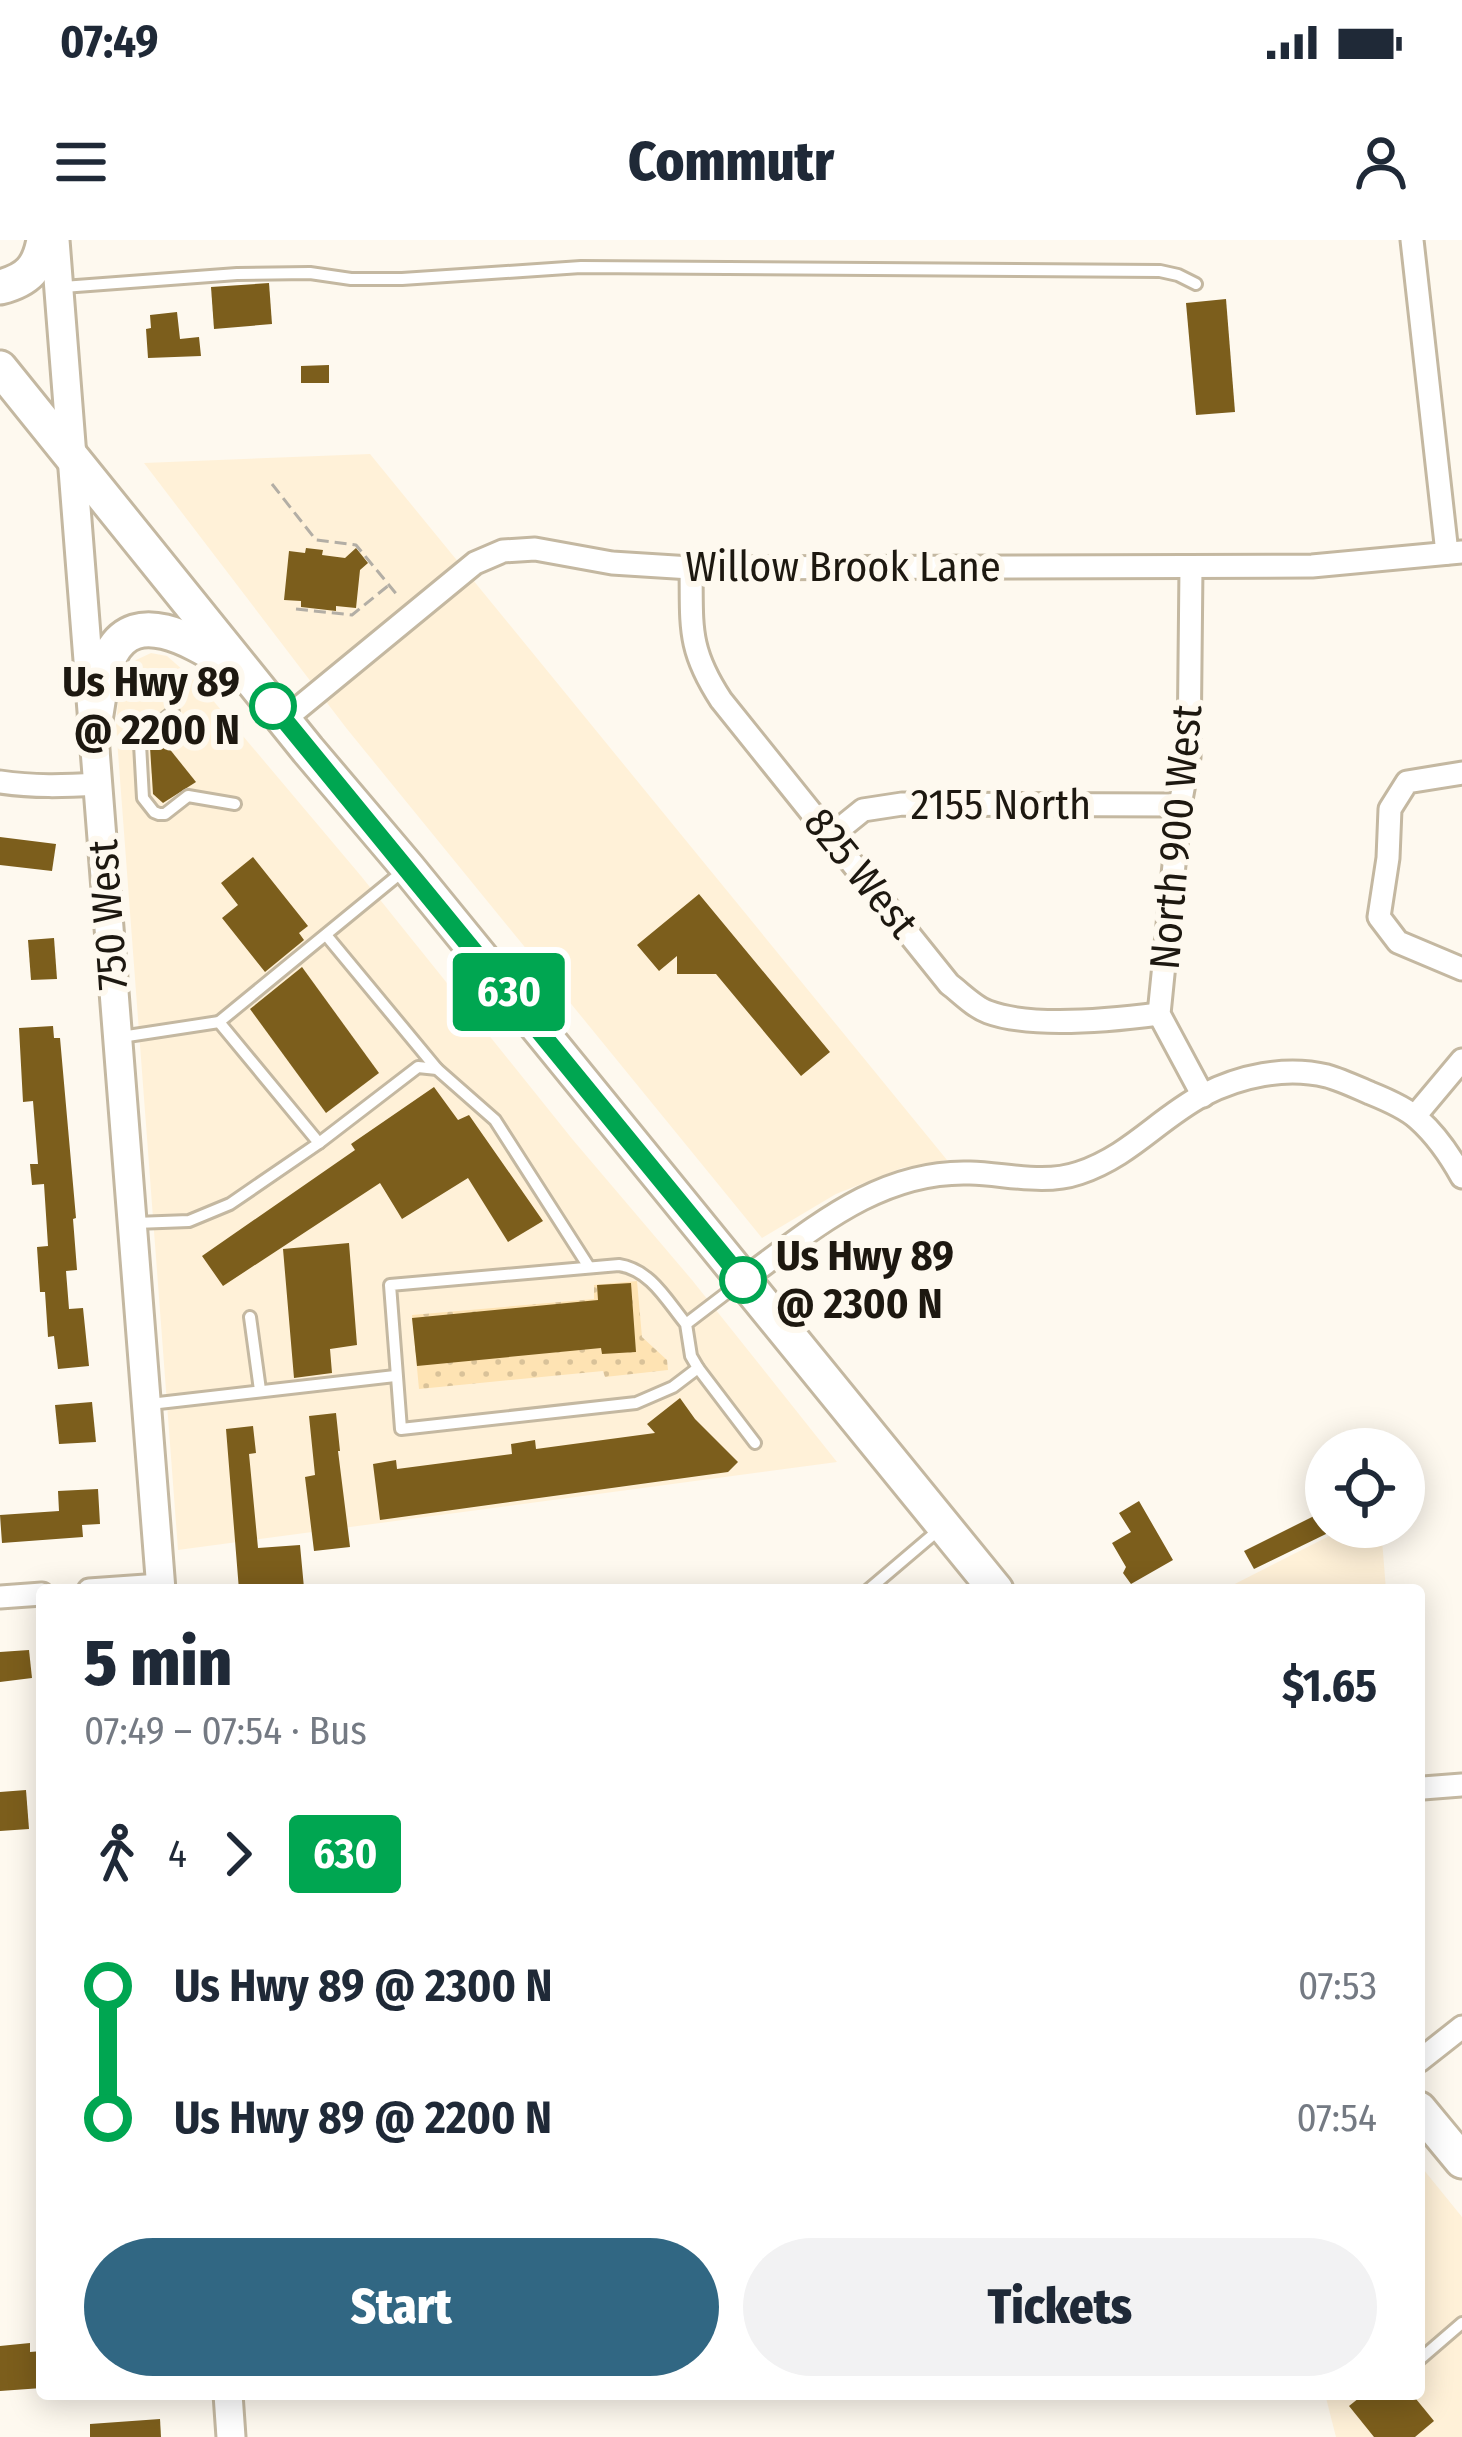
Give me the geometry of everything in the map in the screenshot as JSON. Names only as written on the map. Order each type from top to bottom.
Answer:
[{"type":"main road","points":[[0,286],[28,277],[41,258],[44,240]]},
{"type":"main road","points":[[0,368],[991,1584]]},
{"type":"main road","points":[[94,725],[111,654],[119,641],[138,631],[155,629],[180,636],[248,674]]},
{"type":"main road","points":[[1425,2116],[1462,2161]]},
{"type":"street","name":"750 West","points":[[55,240],[161,1584]]},
{"type":"street","points":[[1412,240],[1454,553]]},
{"type":"street","name":"Willow Brook Lane","points":[[284,720],[475,563],[503,551],[535,548],[612,563],[691,568],[1312,566],[1454,553]]},
{"type":"street","name":"North 900 West","points":[[1191,567],[1189,757],[1160,1014],[1203,1096]]},
{"type":"street","name":"825 West","points":[[691,568],[692,639],[703,672],[950,984],[985,1011],[1026,1021],[1160,1014]]},
{"type":"street","points":[[1462,773],[1408,782],[1390,809],[1379,917],[1398,942],[1462,969]]},
{"type":"street","points":[[0,782],[58,788],[98,784]]},
{"type":"street","name":"2155 North","points":[[832,835],[863,810],[902,804],[1180,805]]},
{"type":"street","points":[[1415,1116],[1462,1060]]},
{"type":"street","points":[[743,1280],[844,1207],[879,1189],[929,1174],[1027,1179],[1076,1175],[1125,1153],[1174,1112],[1256,1074],[1327,1076],[1376,1095],[1415,1116],[1462,1177]]},
{"type":"street","points":[[0,1597],[36,1594]]},
{"type":"street","points":[[1425,1788],[1462,1785]]},
{"type":"street","points":[[1425,2056],[1462,2027]]},
{"type":"street","points":[[228,2400],[231,2437]]},
{"type":"lane","points":[[59,288],[237,274],[402,279],[540,268],[682,266],[1160,271],[1196,284]]},
{"type":"lane","points":[[173,712],[140,744],[141,790],[147,805],[165,814],[188,796],[235,804]]},
{"type":"lane","points":[[118,1038],[219,1022],[408,868]]},
{"type":"lane","points":[[326,935],[437,1069],[495,1120],[589,1267]]},
{"type":"lane","points":[[219,1022],[319,1142]]},
{"type":"lane","points":[[133,1223],[189,1221],[230,1204],[418,1067],[437,1069]]},
{"type":"lane","points":[[698,1368],[673,1387],[636,1403],[401,1429],[390,1285],[589,1267],[634,1268],[647,1276],[686,1324],[691,1356],[755,1443]]},
{"type":"lane","points":[[686,1324],[743,1280]]},
{"type":"lane","points":[[250,1317],[260,1390]]},
{"type":"lane","points":[[147,1405],[395,1376]]},
{"type":"lane","points":[[875,1584],[944,1526]]},
{"type":"lane","points":[[1425,2355],[1462,2323]]},
{"type":"path","points":[[272,484],[316,540],[356,545],[398,597]]},
{"type":"path","points":[[324,541],[324,555]]},
{"type":"path","points":[[296,609],[352,615],[388,585]]},
{"type":"shaded area","points":[[370,454],[947,1160],[902,1168],[836,1194],[762,1238],[347,729],[144,463]]},
{"type":"shaded area","points":[[151,653],[167,656],[200,685],[837,1462],[178,1550],[116,726],[123,674]]},
{"type":"shaded area","points":[[637,1281],[642,1337],[667,1360],[668,1370],[605,1377],[603,1371],[419,1389],[412,1315],[594,1299],[594,1285]]},
{"type":"shaded area","points":[[1306,1548],[1383,1548],[1386,1584],[1235,1584]]},
{"type":"shaded area","points":[[1425,2171],[1462,2217],[1462,2437],[1336,2437],[1327,2400],[1425,2400]]},
{"type":"building","points":[[269,283],[272,324],[214,329],[211,287]]},
{"type":"building","points":[[1226,299],[1235,412],[1196,415],[1186,303]]},
{"type":"building","points":[[177,312],[180,339],[199,337],[201,356],[148,358],[150,315]]},
{"type":"building","points":[[329,365],[329,383],[301,383],[301,366]]},
{"type":"building","points":[[306,548],[345,558],[356,548],[368,563],[360,570],[356,608],[336,606],[336,611],[284,600],[289,551],[305,553]]},
{"type":"building","points":[[160,737],[196,782],[163,803],[153,794],[150,747]]},
{"type":"building","points":[[0,837],[56,844],[52,871],[0,865]]},
{"type":"building","points":[[253,857],[308,926],[299,933],[304,940],[265,972],[222,918],[238,905],[221,883]]},
{"type":"building","points":[[699,894],[830,1052],[801,1076],[716,974],[677,974],[677,956],[659,971],[637,945]]},
{"type":"building","points":[[54,938],[57,979],[31,980],[28,940]]},
{"type":"building","points":[[302,967],[379,1073],[326,1113],[250,1009]]},
{"type":"building","points":[[53,1026],[54,1038],[60,1038],[76,1218],[77,1270],[66,1271],[69,1309],[83,1308],[89,1366],[58,1369],[54,1336],[48,1337],[45,1292],[40,1292],[37,1247],[48,1246],[44,1184],[32,1185],[30,1164],[38,1164],[33,1101],[23,1102],[19,1028]]},
{"type":"building","points":[[434,1087],[458,1120],[469,1115],[543,1221],[508,1242],[468,1178],[402,1219],[380,1183],[223,1286],[202,1256],[355,1150],[351,1144]]},
{"type":"building","points":[[349,1243],[357,1345],[330,1349],[332,1373],[294,1378],[283,1249]]},
{"type":"building","points":[[631,1283],[636,1352],[602,1354],[601,1348],[417,1366],[412,1318],[598,1300],[597,1285]]},
{"type":"building","points":[[680,1398],[738,1462],[728,1472],[380,1520],[373,1464],[396,1460],[397,1469],[512,1454],[511,1444],[535,1440],[536,1449],[655,1433],[647,1424]]},
{"type":"building","points":[[92,1402],[96,1442],[59,1444],[55,1405]]},
{"type":"building","points":[[336,1413],[350,1547],[314,1551],[305,1477],[315,1475],[309,1416]]},
{"type":"building","points":[[253,1426],[256,1453],[249,1454],[258,1548],[300,1545],[304,1584],[239,1584],[226,1429]]},
{"type":"building","points":[[98,1489],[100,1524],[82,1525],[83,1537],[2,1543],[0,1515],[59,1511],[58,1491]]},
{"type":"building","points":[[1139,1501],[1173,1560],[1131,1584],[1112,1543],[1131,1532],[1119,1513]]},
{"type":"building","points":[[1305,1520],[1305,1544],[1254,1569],[1244,1551]]},
{"type":"building","points":[[29,1650],[32,1678],[0,1682],[0,1652]]},
{"type":"building","points":[[26,1790],[29,1829],[0,1831],[0,1792]]},
{"type":"building","points":[[30,2343],[30,2352],[36,2352],[36,2388],[0,2391],[0,2346]]},
{"type":"building","points":[[1356,2400],[1417,2400],[1434,2421],[1415,2437],[1374,2437],[1349,2406]]},
{"type":"building","points":[[160,2419],[161,2437],[90,2437],[90,2424]]},
{"type":"bus line","name":"630","points":[[273,706],[743,1280]]},
{"type":"place","name":"Us Hwy 89 @ 2200 N","points":[[273,706]]},
{"type":"place","name":"Us Hwy 89 @ 2300 N","points":[[743,1280]]}]
